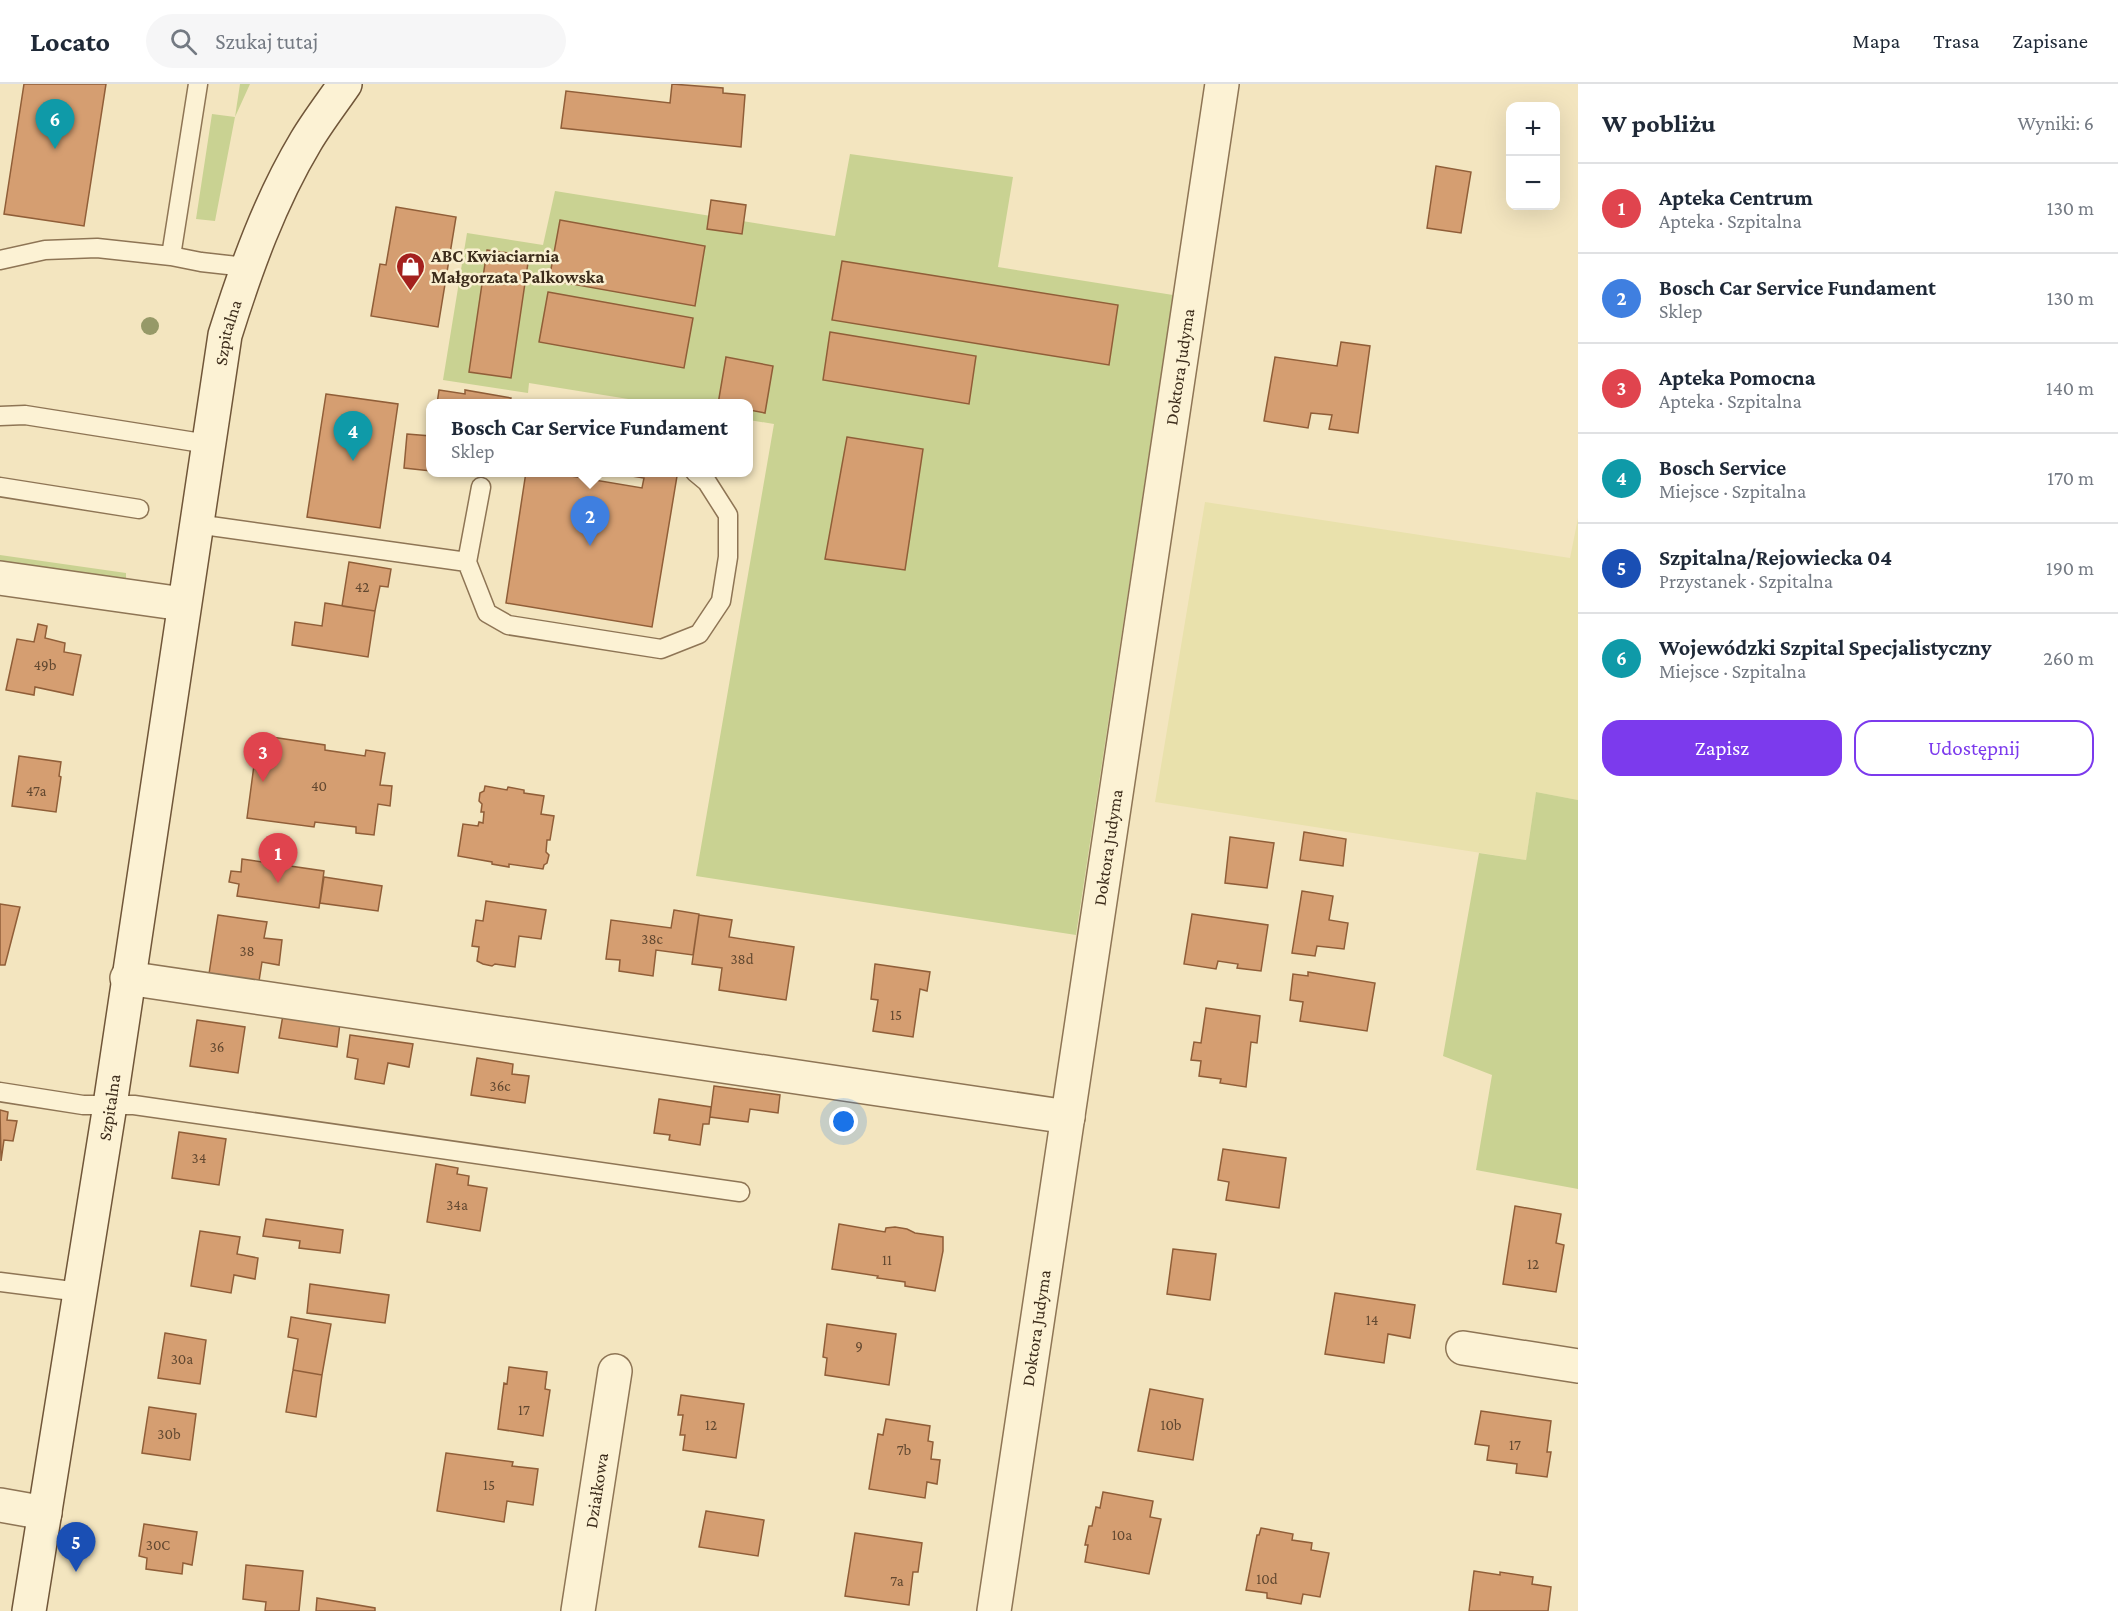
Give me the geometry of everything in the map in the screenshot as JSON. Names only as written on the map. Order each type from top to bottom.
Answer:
[{"type":"street","name":"Szpitalna","points":[[29,1611],[110,1105],[127,978],[225,335],[246,267],[272,207],[306,141],[345,84]]},
{"type":"street","name":"Doktora Judyma","points":[[999,1610],[1068,1117],[1222,84]]},
{"type":"street","points":[[0,578],[183,604]]},
{"type":"street","points":[[127,978],[1068,1117]]},
{"type":"street","points":[[1463,1348],[1578,1366]]},
{"type":"street","name":"Działkowa","points":[[578,1611],[615,1371]]},
{"type":"street","points":[[0,1505],[45,1512]]},
{"type":"lane","points":[[171,256],[198,84]]},
{"type":"lane","points":[[0,260],[45,250],[98,248],[246,267]]},
{"type":"lane","points":[[0,415],[25,415],[208,444]]},
{"type":"lane","points":[[481,487],[467,562],[488,613],[508,625],[661,649],[699,634],[721,601],[728,556],[728,516],[707,482],[701,477]]},
{"type":"lane","points":[[0,487],[139,508]]},
{"type":"lane","points":[[196,524],[467,562]]},
{"type":"lane","points":[[0,1092],[83,1105],[134,1105],[740,1192]]},
{"type":"lane","points":[[0,1282],[80,1292]]},
{"type":"shaded area","points":[[1205,502],[1570,558],[1578,518],[1578,800],[1536,792],[1526,860],[1155,802]]},
{"type":"green space","points":[[240,84],[250,84],[235,117]]},
{"type":"green space","points":[[212,114],[235,117],[215,221],[196,219]]},
{"type":"green space","points":[[850,154],[1013,177],[998,267],[1173,295],[1076,935],[696,876],[774,424],[753,421],[753,399],[628,399],[529,383],[528,393],[443,380],[467,233],[543,245],[555,191],[835,236]]},
{"type":"green space","points":[[0,555],[126,573],[126,579],[0,561]]},
{"type":"green space","points":[[1536,792],[1578,800],[1578,1189],[1476,1170],[1492,1075],[1443,1056],[1479,853],[1526,860]]},
{"type":"building","points":[[24,84],[106,84],[84,226],[4,214]]},
{"type":"building","points":[[672,84],[723,88],[723,93],[745,95],[741,147],[561,128],[566,91],[670,103]]},
{"type":"building","points":[[1436,166],[1471,172],[1461,233],[1427,228]]},
{"type":"building","points":[[711,200],[746,205],[742,234],[707,229]]},
{"type":"building","name":"ABC Kwiaciarnia Małgorzata Palkowska","points":[[396,207],[456,217],[438,327],[371,316],[380,264],[386,265]]},
{"type":"building","points":[[560,220],[705,246],[695,306],[549,280]]},
{"type":"building","points":[[487,250],[529,256],[511,378],[469,372]]},
{"type":"building","points":[[842,261],[1118,305],[1109,365],[832,320]]},
{"type":"building","points":[[548,292],[693,318],[684,368],[539,342]]},
{"type":"building","points":[[830,332],[976,356],[969,404],[823,380]]},
{"type":"building","points":[[1341,342],[1370,346],[1358,433],[1329,429],[1332,415],[1311,413],[1308,428],[1264,421],[1275,357],[1337,366]]},
{"type":"building","points":[[726,357],[773,366],[765,413],[753,411],[753,399],[719,399]]},
{"type":"building","points":[[439,390],[465,394],[465,390],[511,398],[511,399],[438,399]]},
{"type":"building","points":[[326,394],[398,404],[380,528],[307,517]]},
{"type":"building","points":[[407,434],[426,436],[426,470],[404,468]]},
{"type":"building","points":[[847,437],[923,449],[905,570],[825,559]]},
{"type":"building","points":[[525,477],[577,477],[642,488],[644,478],[638,477],[677,477],[652,627],[506,603]]},
{"type":"building","points":[[349,562],[391,569],[388,587],[380,586],[375,611],[342,606]]},
{"type":"building","points":[[325,603],[375,611],[368,657],[292,645],[295,622],[322,626]]},
{"type":"building","points":[[38,624],[47,626],[45,638],[65,643],[64,652],[81,655],[73,695],[35,687],[34,695],[6,690],[17,639],[34,642]]},
{"type":"building","points":[[258,735],[325,745],[325,750],[365,756],[366,750],[385,753],[380,785],[392,786],[390,806],[378,804],[374,835],[356,833],[356,827],[315,822],[314,827],[247,818]]},
{"type":"building","points":[[19,756],[61,762],[56,812],[12,806]]},
{"type":"building","points":[[485,786],[507,790],[508,787],[524,790],[524,793],[544,796],[541,814],[554,816],[550,840],[547,840],[546,852],[549,855],[543,869],[509,864],[509,867],[458,856],[463,824],[478,826],[479,822],[483,823],[484,812],[481,812],[482,804],[479,801],[480,793],[484,791]]},
{"type":"building","points":[[1304,832],[1346,839],[1343,866],[1300,860]]},
{"type":"building","points":[[1230,837],[1274,843],[1267,888],[1225,883]]},
{"type":"building","points":[[242,859],[324,871],[319,908],[237,896],[239,884],[229,882],[231,871],[241,872]]},
{"type":"building","points":[[324,877],[382,886],[378,911],[320,903]]},
{"type":"building","points":[[1302,891],[1333,896],[1329,920],[1348,923],[1344,949],[1317,946],[1315,956],[1292,953]]},
{"type":"building","points":[[486,901],[546,910],[541,939],[519,936],[515,967],[495,964],[492,966],[477,961],[479,947],[472,946],[476,920],[483,921]]},
{"type":"building","points":[[0,904],[20,907],[5,965],[0,965]]},
{"type":"building","points":[[674,910],[699,914],[693,955],[656,950],[653,976],[619,971],[620,960],[606,959],[611,920],[671,928]]},
{"type":"building","points":[[1192,914],[1268,925],[1261,971],[1237,968],[1238,964],[1218,961],[1216,969],[1184,964]]},
{"type":"building","points":[[218,915],[267,922],[264,938],[282,940],[279,965],[262,962],[259,981],[209,974]]},
{"type":"building","points":[[699,915],[732,920],[729,937],[794,947],[786,1000],[719,990],[722,968],[692,964]]},
{"type":"building","points":[[875,964],[930,972],[927,991],[920,989],[913,1037],[873,1031],[878,1000],[871,999]]},
{"type":"building","points":[[1308,972],[1375,983],[1367,1031],[1300,1021],[1303,1002],[1290,1000],[1293,974],[1308,976]]},
{"type":"building","points":[[1206,1008],[1260,1016],[1257,1043],[1251,1042],[1246,1087],[1220,1083],[1221,1079],[1199,1076],[1201,1061],[1191,1060],[1194,1042],[1201,1043]]},
{"type":"building","points":[[283,1015],[340,1023],[337,1047],[279,1038]]},
{"type":"building","points":[[197,1020],[245,1027],[238,1073],[190,1066]]},
{"type":"building","points":[[350,1035],[413,1044],[409,1067],[388,1063],[384,1084],[355,1079],[358,1059],[347,1057]]},
{"type":"building","points":[[477,1058],[513,1064],[512,1074],[529,1076],[525,1103],[471,1095]]},
{"type":"building","points":[[714,1086],[780,1095],[778,1113],[750,1109],[748,1122],[710,1117]]},
{"type":"building","points":[[659,1099],[711,1107],[709,1124],[703,1124],[700,1145],[669,1140],[670,1135],[654,1133]]},
{"type":"building","points":[[0,1110],[8,1112],[7,1120],[17,1121],[13,1141],[4,1140],[1,1161]]},
{"type":"building","points":[[179,1132],[226,1139],[219,1185],[172,1178]]},
{"type":"building","points":[[1223,1149],[1286,1158],[1279,1208],[1226,1200],[1229,1182],[1218,1180]]},
{"type":"building","points":[[436,1164],[458,1168],[457,1174],[469,1176],[468,1185],[487,1188],[480,1231],[427,1222]]},
{"type":"building","points":[[1515,1206],[1561,1214],[1556,1243],[1564,1245],[1556,1292],[1503,1284]]},
{"type":"building","points":[[266,1219],[343,1230],[340,1253],[299,1248],[300,1241],[263,1236]]},
{"type":"building","points":[[839,1224],[885,1232],[886,1228],[895,1227],[943,1237],[943,1251],[935,1291],[905,1286],[905,1282],[877,1278],[878,1276],[832,1269]]},
{"type":"building","points":[[200,1231],[240,1237],[237,1254],[258,1258],[255,1279],[234,1275],[231,1293],[191,1286]]},
{"type":"building","points":[[1173,1249],[1216,1254],[1210,1300],[1167,1294]]},
{"type":"building","points":[[310,1284],[389,1295],[385,1323],[307,1313]]},
{"type":"building","points":[[1335,1293],[1415,1305],[1410,1338],[1388,1334],[1384,1363],[1325,1354]]},
{"type":"building","points":[[291,1317],[331,1324],[322,1375],[293,1370],[298,1339],[288,1337]]},
{"type":"building","points":[[827,1324],[896,1334],[889,1385],[825,1375],[827,1358],[823,1357]]},
{"type":"building","points":[[165,1333],[206,1340],[200,1384],[158,1378]]},
{"type":"building","points":[[509,1367],[547,1372],[545,1389],[550,1390],[543,1436],[498,1429],[504,1383],[507,1384]]},
{"type":"building","points":[[293,1370],[322,1375],[316,1417],[286,1412]]},
{"type":"building","points":[[1150,1389],[1203,1399],[1193,1460],[1138,1451]]},
{"type":"building","points":[[681,1395],[744,1404],[736,1458],[683,1450],[685,1435],[680,1435],[683,1415],[678,1415]]},
{"type":"building","points":[[149,1407],[196,1414],[190,1460],[142,1453]]},
{"type":"building","points":[[1481,1411],[1551,1421],[1547,1452],[1551,1452],[1547,1477],[1516,1473],[1517,1464],[1487,1460],[1489,1446],[1475,1444]]},
{"type":"building","points":[[886,1419],[930,1426],[928,1441],[933,1442],[931,1459],[940,1460],[937,1484],[927,1482],[925,1498],[869,1489],[878,1434],[883,1435]]},
{"type":"building","points":[[446,1453],[513,1462],[512,1466],[538,1469],[533,1505],[507,1501],[504,1522],[437,1511]]},
{"type":"building","points":[[1103,1492],[1153,1501],[1150,1517],[1161,1519],[1149,1574],[1085,1562],[1088,1545],[1085,1545],[1089,1526],[1092,1526],[1096,1507],[1100,1508]]},
{"type":"building","points":[[706,1511],[764,1520],[758,1556],[699,1547]]},
{"type":"building","points":[[144,1524],[197,1532],[192,1565],[183,1563],[182,1574],[146,1569],[147,1558],[139,1556]]},
{"type":"building","points":[[1261,1528],[1293,1534],[1292,1540],[1312,1543],[1311,1550],[1329,1553],[1320,1597],[1303,1594],[1301,1604],[1267,1598],[1267,1593],[1246,1590],[1257,1535]]},
{"type":"building","points":[[855,1533],[922,1543],[918,1572],[913,1572],[909,1605],[845,1596]]},
{"type":"building","points":[[246,1565],[303,1571],[299,1611],[265,1611],[266,1602],[243,1599]]},
{"type":"building","points":[[1474,1571],[1533,1577],[1532,1584],[1551,1587],[1548,1611],[1469,1611]]},
{"type":"building","points":[[317,1598],[375,1608],[375,1611],[316,1611]]},
{"type":"place","name":"Wojewódzki Szpital Specjalistyczny","points":[[55,149]]},
{"type":"place","name":"ABC Kwiaciarnia Małgorzata Palkowska","points":[[410,292]]},
{"type":"place","name":"Bosch Service","points":[[353,461]]},
{"type":"place","name":"Bosch Car Service Fundament","points":[[590,546]]},
{"type":"place","name":"Apteka Pomocna","points":[[263,782]]},
{"type":"place","name":"Apteka Centrum","points":[[278,883]]},
{"type":"place","name":"Szpitalna/Rejowiecka 04","points":[[76,1572]]}]
